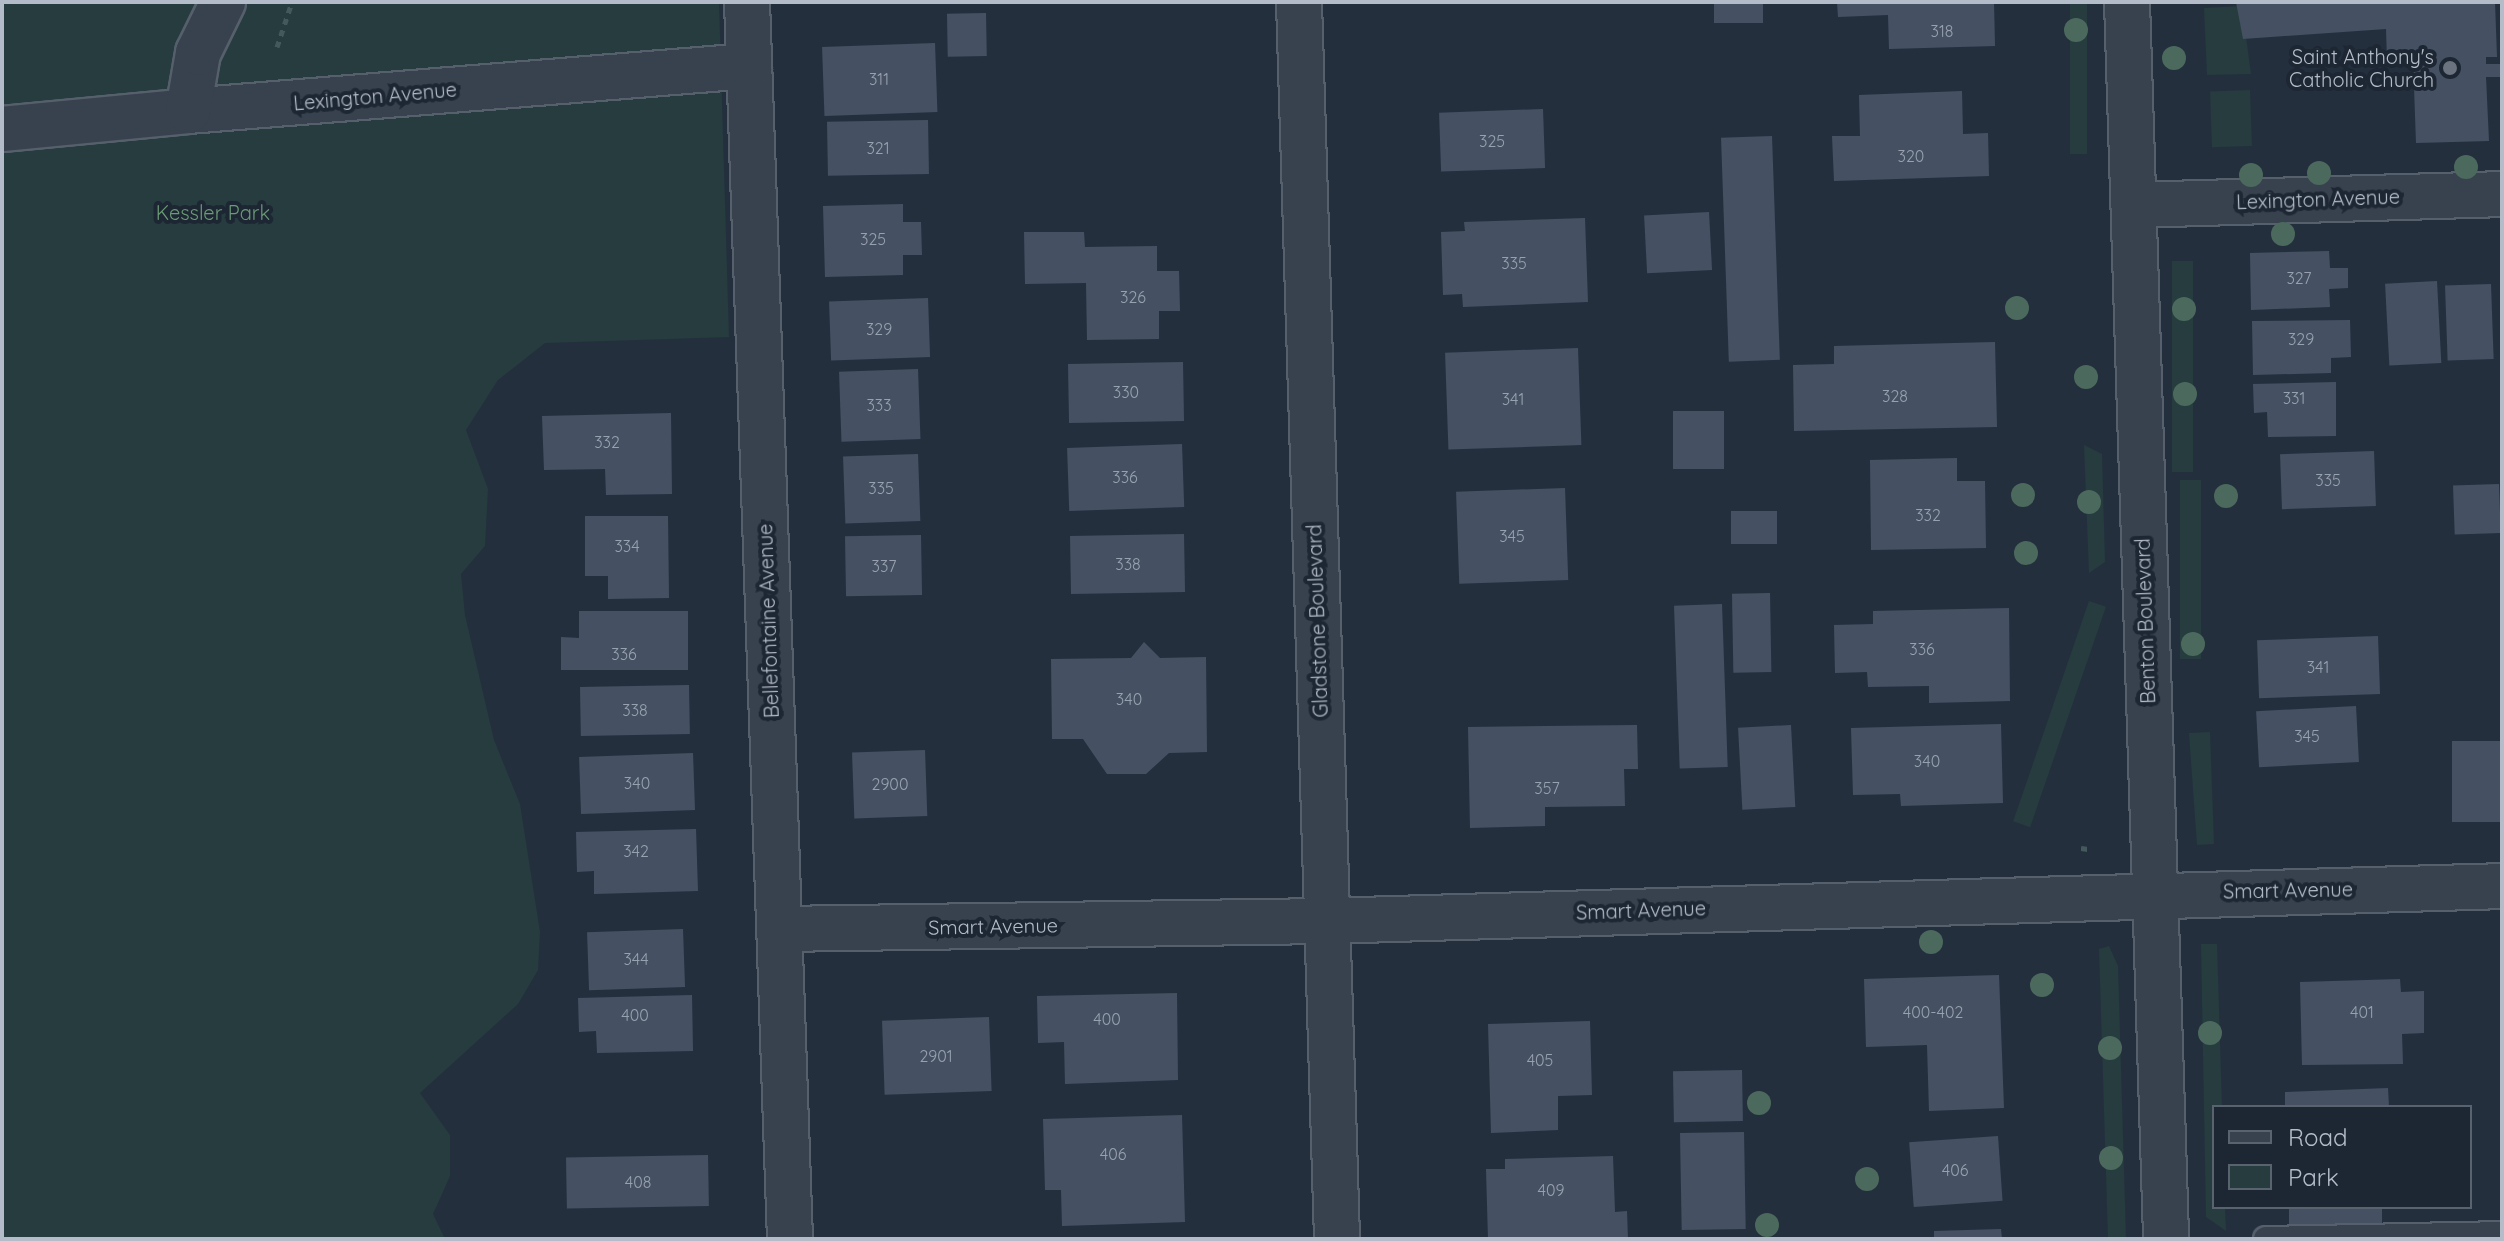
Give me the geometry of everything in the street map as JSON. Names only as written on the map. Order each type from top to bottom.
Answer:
[{"type":"street","points":[[188,111],[198,53],[223,2]]},
{"type":"street","name":"Bellefontaine Avenue","points":[[747,2],[790,1239]]},
{"type":"street","name":"Gladstone Boulevard","points":[[1299,2],[1337,1239]]},
{"type":"street","name":"Benton Boulevard","points":[[2127,2],[2166,1239]]},
{"type":"street","name":"Lexington Avenue","points":[[2,129],[89,119],[749,66]]},
{"type":"street","name":"Lexington Avenue","points":[[2134,205],[2502,194]]},
{"type":"street","name":"Smart Avenue","points":[[779,929],[1326,921],[2153,893],[2502,886]]},
{"type":"lane","points":[[2266,1239],[2502,1234]]},
{"type":"path","points":[[277,47],[292,2]]},
{"type":"green space","name":"Kessler Park","points":[[2,2],[719,2],[729,337],[545,343],[498,380],[466,430],[488,489],[485,546],[461,574],[465,615],[494,740],[520,804],[540,932],[538,970],[518,1004],[420,1093],[450,1135],[450,1176],[433,1214],[445,1239],[2,1239]]},
{"type":"green space","points":[[2070,4],[2087,4],[2087,154],[2070,154]]},
{"type":"green space","points":[[2242,6],[2251,74],[2207,75],[2204,8]]},
{"type":"green space","points":[[2250,90],[2252,146],[2212,147],[2210,91]]},
{"type":"green space","points":[[2172,261],[2193,261],[2193,472],[2172,472]]},
{"type":"green space","points":[[2084,445],[2102,454],[2105,562],[2089,573]]},
{"type":"green space","points":[[2180,480],[2201,480],[2201,659],[2180,659]]},
{"type":"green space","points":[[2089,601],[2106,607],[2030,827],[2013,821]]},
{"type":"green space","points":[[2210,732],[2214,844],[2197,845],[2189,733]]},
{"type":"green space","points":[[2201,944],[2217,944],[2222,1105],[2212,1105],[2212,1209],[2225,1209],[2226,1231],[2206,1217]]},
{"type":"green space","points":[[2109,946],[2118,966],[2126,1239],[2108,1239],[2099,949]]},
{"type":"building","points":[[1714,2],[1763,2],[1763,23],[1714,23]]},
{"type":"building","points":[[1837,2],[1994,2],[1995,46],[1889,49],[1888,15],[1838,17]]},
{"type":"building","name":"Saint Anthony's Catholic Church","points":[[2236,2],[2495,2],[2497,57],[2486,57],[2486,64],[2502,64],[2502,77],[2486,77],[2489,141],[2416,143],[2413,59],[2387,60],[2386,29],[2243,39]]},
{"type":"building","points":[[986,13],[987,56],[948,57],[947,14]]},
{"type":"building","points":[[935,43],[937,112],[824,116],[822,47]]},
{"type":"building","points":[[1962,91],[1963,134],[1988,133],[1989,176],[1834,181],[1832,136],[1860,136],[1859,95]]},
{"type":"building","points":[[1543,109],[1545,168],[1441,172],[1439,113]]},
{"type":"building","points":[[928,120],[929,174],[828,176],[827,122]]},
{"type":"building","points":[[1772,136],[1780,360],[1729,362],[1721,138]]},
{"type":"building","points":[[903,204],[903,222],[921,222],[922,255],[903,255],[903,275],[825,277],[823,206]]},
{"type":"building","points":[[1709,212],[1712,270],[1647,273],[1644,215]]},
{"type":"building","points":[[1585,218],[1588,302],[1463,307],[1462,294],[1443,295],[1441,232],[1465,231],[1464,222]]},
{"type":"building","points":[[1024,232],[1084,232],[1085,247],[1157,246],[1157,271],[1179,271],[1180,311],[1159,311],[1159,339],[1087,340],[1086,283],[1025,284]]},
{"type":"building","points":[[2329,251],[2330,268],[2348,268],[2348,288],[2329,289],[2330,307],[2251,310],[2250,253]]},
{"type":"building","points":[[2437,281],[2441,363],[2389,366],[2385,284]]},
{"type":"building","points":[[2491,284],[2494,359],[2448,361],[2445,286]]},
{"type":"building","points":[[928,298],[930,357],[831,360],[829,301]]},
{"type":"building","points":[[2350,320],[2351,357],[2331,358],[2331,373],[2253,375],[2252,321]]},
{"type":"building","points":[[1995,342],[1997,427],[1794,431],[1793,365],[1834,364],[1834,346]]},
{"type":"building","points":[[1578,348],[1581,445],[1448,450],[1445,353]]},
{"type":"building","points":[[1183,362],[1184,421],[1069,423],[1068,364]]},
{"type":"building","points":[[918,369],[920,439],[841,442],[839,372]]},
{"type":"building","points":[[2336,382],[2336,436],[2268,437],[2267,412],[2254,413],[2253,384]]},
{"type":"building","points":[[1673,411],[1724,411],[1724,469],[1673,469]]},
{"type":"building","points":[[671,413],[672,494],[606,495],[605,469],[544,470],[542,416]]},
{"type":"building","points":[[1182,444],[1184,507],[1069,511],[1067,448]]},
{"type":"building","points":[[2374,451],[2376,506],[2282,509],[2280,454]]},
{"type":"building","points":[[918,454],[920,521],[845,524],[843,457]]},
{"type":"building","points":[[1957,458],[1957,481],[1985,481],[1986,548],[1871,550],[1870,460]]},
{"type":"building","points":[[2499,484],[2501,533],[2455,535],[2453,486]]},
{"type":"building","points":[[1565,488],[1568,580],[1459,584],[1456,492]]},
{"type":"building","points":[[1731,511],[1777,511],[1777,544],[1731,544]]},
{"type":"building","points":[[585,516],[668,516],[669,598],[608,599],[608,576],[585,576]]},
{"type":"building","points":[[1184,534],[1185,592],[1071,594],[1070,536]]},
{"type":"building","points":[[921,535],[922,595],[846,596],[845,536]]},
{"type":"building","points":[[1770,593],[1771,672],[1733,673],[1732,594]]},
{"type":"building","points":[[1722,604],[1728,767],[1680,769],[1674,606]]},
{"type":"building","points":[[2009,608],[2010,701],[1929,703],[1929,686],[1868,687],[1867,672],[1835,673],[1834,625],[1873,624],[1873,611]]},
{"type":"building","points":[[579,611],[688,611],[688,670],[561,670],[561,637],[579,638]]},
{"type":"building","points":[[2378,636],[2380,694],[2259,698],[2257,640]]},
{"type":"building","points":[[1144,642],[1160,658],[1206,657],[1207,752],[1169,753],[1146,774],[1107,774],[1083,739],[1052,739],[1051,659],[1131,658]]},
{"type":"building","points":[[689,685],[690,734],[581,736],[580,687]]},
{"type":"building","points":[[2356,706],[2359,762],[2259,767],[2256,711]]},
{"type":"building","points":[[2001,724],[2003,803],[1901,806],[1900,794],[1853,795],[1851,728]]},
{"type":"building","points":[[1637,725],[1638,769],[1624,769],[1625,806],[1545,807],[1545,826],[1470,828],[1468,727]]},
{"type":"building","points":[[1791,725],[1795,807],[1742,810],[1738,728]]},
{"type":"building","points":[[2452,741],[2502,741],[2502,822],[2452,822]]},
{"type":"building","points":[[925,750],[927,816],[854,819],[852,753]]},
{"type":"building","points":[[693,753],[695,810],[581,814],[579,757]]},
{"type":"building","points":[[696,829],[698,891],[594,894],[594,871],[577,872],[576,832]]},
{"type":"building","points":[[683,929],[685,987],[589,990],[587,932]]},
{"type":"building","points":[[1999,975],[2004,1108],[1929,1111],[1927,1045],[1866,1047],[1864,979]]},
{"type":"building","points":[[2400,979],[2401,992],[2424,991],[2424,1033],[2402,1034],[2403,1064],[2302,1065],[2300,982]]},
{"type":"building","points":[[1177,993],[1178,1080],[1065,1084],[1064,1042],[1038,1043],[1037,996]]},
{"type":"building","points":[[692,995],[693,1051],[597,1053],[596,1031],[579,1032],[578,998]]},
{"type":"building","points":[[989,1017],[992,1091],[885,1095],[882,1021]]},
{"type":"building","points":[[1590,1021],[1592,1095],[1558,1096],[1558,1130],[1491,1133],[1488,1024]]},
{"type":"building","points":[[1742,1070],[1743,1121],[1674,1122],[1673,1071]]},
{"type":"building","points":[[2388,1088],[2389,1105],[2285,1105],[2285,1092]]},
{"type":"building","points":[[1182,1115],[1185,1222],[1062,1226],[1061,1190],[1045,1190],[1043,1119]]},
{"type":"building","points":[[1744,1132],[1746,1229],[1682,1230],[1680,1133]]},
{"type":"building","points":[[1998,1136],[2003,1201],[1914,1207],[1909,1142]]},
{"type":"building","points":[[708,1155],[709,1206],[567,1208],[566,1157]]},
{"type":"building","points":[[1613,1156],[1615,1212],[1627,1211],[1628,1239],[1488,1239],[1486,1169],[1505,1169],[1505,1159]]},
{"type":"building","points":[[2289,1209],[2382,1209],[2382,1227],[2289,1227]]},
{"type":"building","points":[[2001,1229],[2002,1239],[1934,1239],[1934,1231]]},
{"type":"place","name":"Saint Anthony's Catholic Church","points":[[2450,68]]}]
